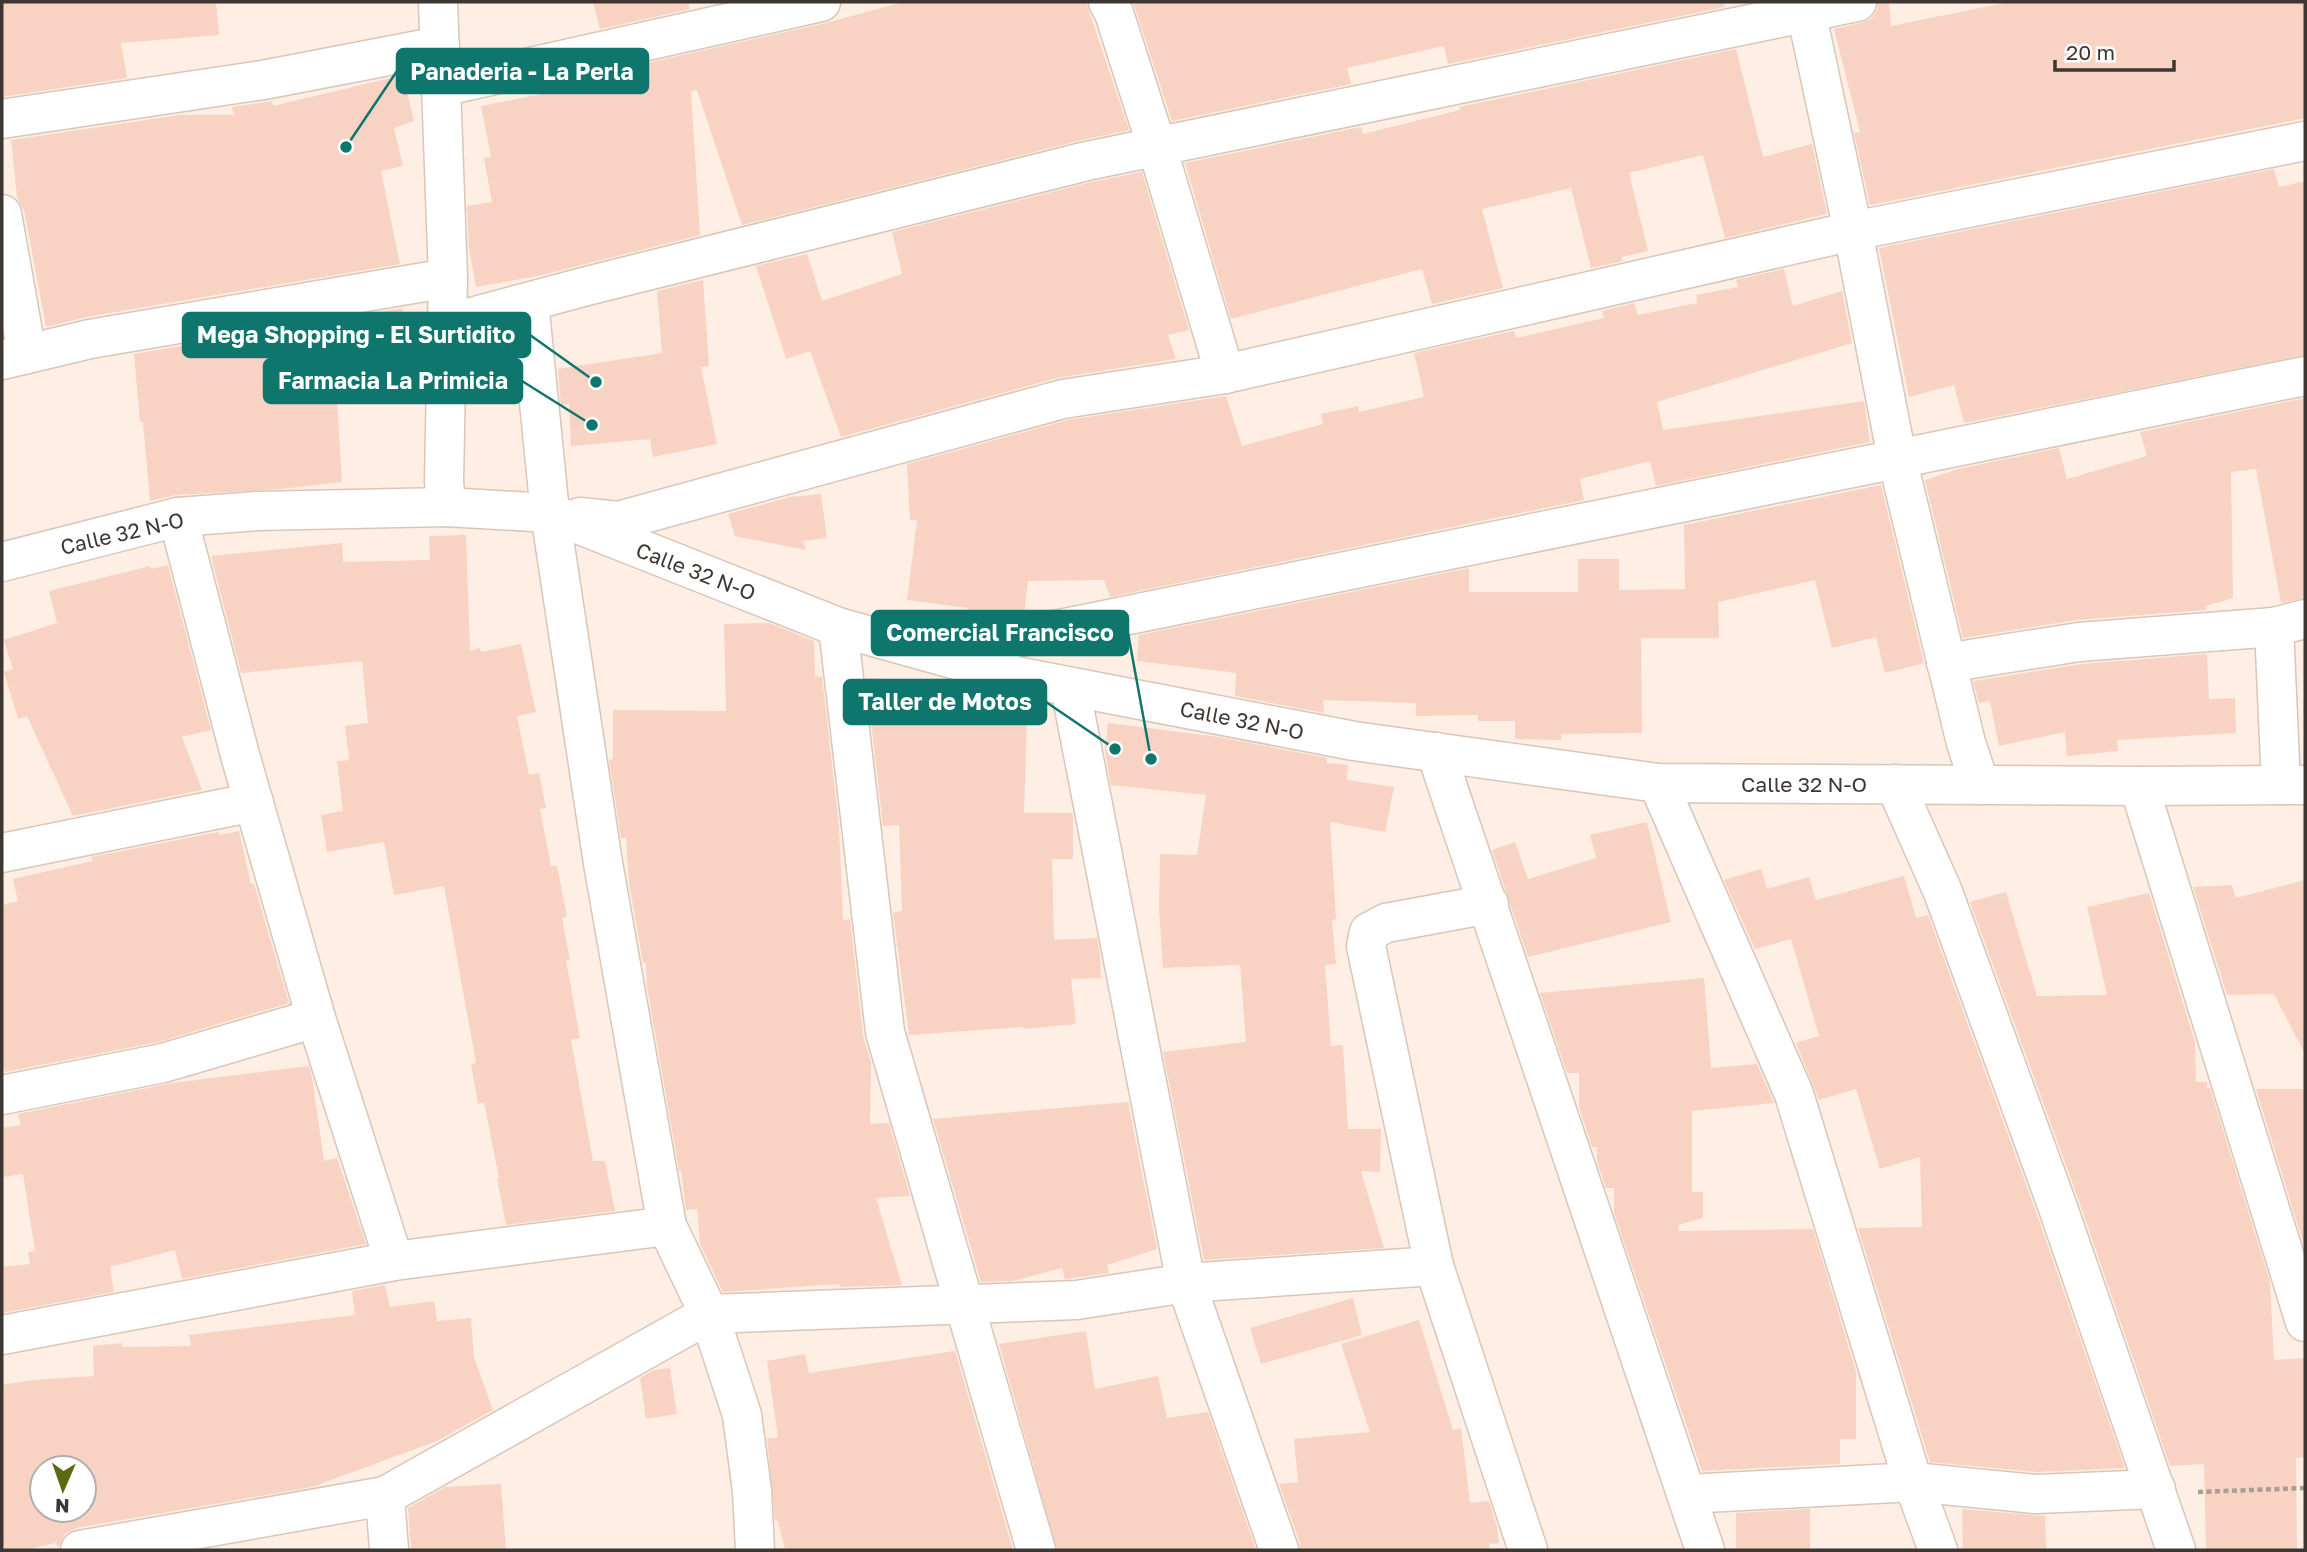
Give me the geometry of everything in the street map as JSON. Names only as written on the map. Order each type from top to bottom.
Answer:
[{"type":"street","points":[[438,2],[449,323],[444,481],[446,507]]},
{"type":"street","points":[[442,87],[821,2]]},
{"type":"street","points":[[1108,2],[1114,13],[1157,147],[1225,374]]},
{"type":"street","points":[[449,323],[1087,161],[1806,7],[1857,2]]},
{"type":"street","points":[[1806,7],[1897,458],[1966,743],[1980,785]]},
{"type":"street","points":[[2,119],[263,80],[440,46]]},
{"type":"street","points":[[550,513],[618,521],[1063,399],[1225,374],[1853,230],[2305,141]]},
{"type":"street","points":[[2,214],[14,357],[90,340],[448,278]]},
{"type":"street","points":[[529,302],[550,513],[603,863],[667,1226],[709,1314],[742,1415],[752,1491],[755,1550]]},
{"type":"street","points":[[936,654],[2305,376]]},
{"type":"street","name":"Calle 32 N-O","points":[[2,562],[178,517],[257,511],[446,507],[550,513],[838,627],[1010,675],[1354,741],[1658,783],[2293,785]]},
{"type":"street","points":[[178,517],[254,802],[316,1018],[394,1261]]},
{"type":"street","points":[[1947,663],[2079,642],[2290,623],[2293,785]]},
{"type":"street","points":[[838,627],[886,1032],[1037,1550]]},
{"type":"street","points":[[1070,687],[1186,1283],[1279,1550]]},
{"type":"street","points":[[1436,752],[1705,1550]]},
{"type":"street","points":[[1658,783],[1794,1094],[1913,1482],[1938,1550]]},
{"type":"street","points":[[1895,784],[1942,891],[2057,1205],[2176,1550]]},
{"type":"street","points":[[2139,786],[2305,1322]]},
{"type":"street","points":[[2,853],[254,802]]},
{"type":"street","points":[[1489,904],[1386,923],[1369,932],[1366,946],[1434,1266],[1528,1550]]},
{"type":"street","points":[[2,1096],[163,1063],[316,1018]]},
{"type":"street","points":[[2,1335],[394,1261],[667,1226]]},
{"type":"street","points":[[80,1550],[385,1496],[709,1314],[1077,1300],[1186,1283],[1434,1266]]},
{"type":"street","points":[[1687,1494],[1913,1482],[2036,1494],[2157,1489]]},
{"type":"street","points":[[385,1496],[389,1550]]},
{"type":"path","points":[[2157,1489],[2194,1492],[2305,1488]]},
{"type":"building","points":[[2,2],[216,2],[219,35],[121,43],[127,78],[2,97]]},
{"type":"building","points":[[593,2],[688,2],[690,9],[600,29]]},
{"type":"building","points":[[903,2],[1086,2],[1129,130],[742,225],[697,90],[691,91],[700,235],[538,276],[476,287],[469,249],[467,206],[492,202],[484,158],[491,157],[481,106],[613,80],[611,71],[826,23]]},
{"type":"building","points":[[1133,2],[1724,2],[1725,7],[1448,64],[1444,46],[1347,68],[1351,84],[1172,121]]},
{"type":"building","points":[[1878,2],[1889,2],[1891,26],[2009,2],[2305,2],[2305,118],[1870,205],[1854,133],[1860,132],[1834,29],[1871,19],[1877,10]]},
{"type":"building","points":[[1736,49],[1763,157],[1812,144],[1827,214],[1725,238],[1703,155],[1629,173],[1648,251],[1621,257],[1623,261],[1591,268],[1571,188],[1482,209],[1503,288],[1432,304],[1422,269],[1231,319],[1185,163],[1361,127],[1363,134],[1460,110],[1459,107]]},
{"type":"building","points":[[403,75],[414,121],[394,128],[403,166],[381,171],[400,264],[86,317],[46,327],[24,210],[17,198],[11,140],[180,115],[234,115],[232,107],[272,101],[273,106]]},
{"type":"building","points":[[2274,169],[2279,187],[2305,181],[2305,355],[1964,423],[1954,385],[1909,397],[1879,248]]},
{"type":"building","points":[[1142,172],[1189,330],[1168,335],[1176,359],[1057,378],[841,437],[810,351],[786,359],[756,266],[807,254],[822,301],[902,274],[892,232]]},
{"type":"building","points":[[1784,269],[1793,306],[1842,291],[1852,343],[1657,402],[1663,430],[1864,401],[1870,442],[1656,486],[1650,461],[1580,479],[1584,500],[1110,597],[1104,580],[1028,581],[1024,614],[1006,618],[968,613],[968,608],[907,600],[917,520],[910,520],[907,464],[1068,420],[1226,396],[1242,446],[1323,424],[1321,414],[1358,406],[1359,412],[1424,397],[1414,353],[1514,331],[1516,338],[1604,318],[1602,311],[1634,303],[1638,315],[1697,303],[1696,295],[1738,287],[1736,280]]},
{"type":"building","points":[[703,280],[709,366],[701,367],[717,444],[653,457],[650,439],[571,446],[569,404],[561,405],[558,369],[662,353],[657,291]]},
{"type":"building","points":[[403,308],[405,376],[336,383],[342,482],[281,489],[176,495],[150,501],[134,354]]},
{"type":"building","points":[[2305,398],[2305,598],[2281,603],[2256,469],[2231,472],[2233,598],[2206,606],[2206,610],[2077,620],[1963,638],[1925,480],[1958,469],[2059,448],[2067,479],[2147,456],[2140,432]]},
{"type":"building","points":[[1881,485],[1924,663],[1885,673],[1876,637],[1832,648],[1815,580],[1718,602],[1719,638],[1641,638],[1642,733],[1561,734],[1561,740],[1515,739],[1515,721],[1478,721],[1478,715],[1416,716],[1416,703],[1323,700],[1324,713],[1235,696],[1236,673],[1137,661],[1139,635],[1469,568],[1469,592],[1578,592],[1578,559],[1619,559],[1619,590],[1685,589],[1684,525]]},
{"type":"building","points":[[821,494],[827,538],[803,541],[806,550],[735,536],[728,514],[790,497]]},
{"type":"building","points":[[466,535],[470,651],[480,648],[481,652],[521,644],[536,712],[517,716],[529,775],[539,773],[546,808],[540,809],[551,866],[557,866],[567,917],[562,918],[570,960],[566,960],[580,1038],[571,1040],[593,1161],[605,1161],[615,1211],[506,1225],[484,1102],[478,1104],[471,1064],[476,1063],[444,886],[394,895],[384,842],[327,852],[321,815],[343,811],[337,761],[349,760],[345,726],[368,723],[362,661],[241,673],[211,556],[342,543],[343,562],[430,560],[429,536]]},
{"type":"building","points":[[168,565],[211,730],[182,737],[202,790],[73,816],[27,716],[18,719],[4,672],[13,669],[4,640],[57,623],[49,591],[150,566],[151,569]]},
{"type":"building","points":[[769,623],[814,641],[815,676],[822,677],[839,826],[843,920],[850,919],[863,1035],[871,1063],[870,1124],[889,1123],[910,1196],[876,1198],[902,1285],[840,1287],[839,1284],[723,1292],[700,1244],[697,1209],[686,1210],[647,987],[646,963],[643,963],[629,882],[626,838],[621,838],[609,760],[613,759],[613,710],[726,711],[724,624]]},
{"type":"building","points":[[2207,654],[2209,699],[2235,698],[2236,733],[2117,740],[2118,751],[2067,756],[2065,732],[1999,746],[1990,701],[1979,703],[1973,681],[2082,664]]},
{"type":"building","points":[[866,678],[908,680],[908,688],[957,691],[956,698],[997,700],[996,712],[1027,713],[1024,813],[1072,813],[1073,818],[1073,859],[1052,859],[1054,940],[1097,938],[1100,954],[1101,978],[1071,979],[1076,1024],[909,1035],[893,913],[902,911],[899,825],[883,826]]},
{"type":"building","points":[[1108,723],[1219,737],[1327,758],[1327,763],[1348,765],[1347,780],[1394,787],[1385,832],[1330,822],[1336,919],[1332,920],[1336,964],[1325,965],[1331,1046],[1343,1045],[1348,1129],[1381,1129],[1380,1172],[1361,1171],[1384,1248],[1204,1260],[1163,1052],[1246,1042],[1240,965],[1163,968],[1159,910],[1160,854],[1197,855],[1206,795],[1111,785],[1105,751]]},
{"type":"building","points":[[1647,822],[1671,922],[1528,957],[1492,850],[1515,842],[1528,879],[1596,858],[1590,835]]},
{"type":"building","points":[[239,831],[251,884],[254,884],[289,1003],[158,1042],[5,1072],[2,1060],[2,905],[18,901],[13,879],[93,861],[91,857],[218,832],[219,835]]},
{"type":"building","points":[[1761,869],[1767,889],[1809,877],[1816,900],[1904,876],[1916,918],[1928,915],[2125,1468],[2037,1472],[1930,1462],[1858,1228],[1922,1227],[1920,1157],[1880,1169],[1856,1089],[1819,1100],[1796,1043],[1819,1036],[1791,939],[1755,949],[1724,880]]},
{"type":"building","points":[[2305,880],[2305,1054],[2274,994],[2227,995],[2193,887],[2232,885],[2236,898]]},
{"type":"building","points":[[2006,892],[2037,996],[2107,995],[2087,907],[2149,893],[2195,1042],[2196,1082],[2207,1082],[2207,1088],[2210,1088],[2270,1282],[2274,1360],[2305,1358],[2305,1457],[2296,1458],[2297,1550],[2206,1550],[2204,1464],[2170,1466],[2078,1198],[1970,902]]},
{"type":"building","points":[[1704,978],[1711,1068],[1757,1064],[1774,1103],[1692,1111],[1692,1192],[1703,1192],[1703,1218],[1678,1225],[1679,1231],[1813,1229],[1856,1372],[1856,1439],[1840,1439],[1840,1464],[1702,1471],[1614,1213],[1614,1188],[1606,1188],[1597,1162],[1597,1147],[1592,1147],[1579,1107],[1579,1073],[1567,1073],[1540,993]]},
{"type":"building","points":[[309,1066],[324,1161],[337,1158],[366,1244],[182,1279],[175,1250],[110,1267],[114,1292],[2,1313],[2,1267],[30,1264],[28,1252],[35,1251],[23,1174],[2,1177],[2,1128],[21,1125],[18,1114],[172,1083]]},
{"type":"building","points":[[2256,1089],[2305,1089],[2305,1249]]},
{"type":"building","points":[[1128,1102],[1157,1249],[1107,1265],[1109,1273],[1065,1279],[1062,1268],[1013,1281],[981,1282],[933,1119]]},
{"type":"building","points":[[385,1285],[390,1307],[434,1301],[437,1321],[471,1318],[474,1357],[493,1410],[437,1441],[312,1487],[76,1528],[65,1534],[57,1547],[56,1543],[26,1550],[5,1550],[2,1537],[2,1385],[94,1376],[93,1346],[122,1343],[122,1347],[191,1346],[189,1335],[355,1315],[352,1291]]},
{"type":"building","points":[[1353,1298],[1362,1335],[1261,1364],[1250,1328]]},
{"type":"building","points":[[1419,1320],[1453,1430],[1461,1428],[1470,1503],[1489,1501],[1499,1543],[1489,1544],[1490,1550],[1300,1550],[1300,1543],[1279,1484],[1298,1482],[1294,1439],[1370,1432],[1341,1344]]},
{"type":"building","points":[[1086,1331],[1095,1389],[1158,1376],[1167,1418],[1208,1412],[1256,1550],[1057,1550],[999,1344]]},
{"type":"building","points":[[955,1351],[1013,1550],[785,1550],[778,1521],[775,1521],[767,1438],[778,1438],[767,1361],[805,1354],[809,1373]]},
{"type":"building","points":[[670,1368],[677,1414],[646,1419],[640,1378],[654,1370]]},
{"type":"building","points":[[501,1484],[506,1550],[411,1550],[408,1508],[445,1487]]},
{"type":"building","points":[[1810,1509],[1810,1550],[1736,1550],[1736,1513]]},
{"type":"building","points":[[1962,1509],[2045,1516],[2046,1550],[1963,1550]]},
{"type":"place","name":"Panaderia - La Perla","points":[[346,147]]},
{"type":"place","name":"Mega Shopping - El Surtidito","points":[[596,382]]},
{"type":"place","name":"Farmacia La Primicia","points":[[592,425]]},
{"type":"place","name":"Taller de Motos","points":[[1115,749]]},
{"type":"place","name":"Comercial Francisco","points":[[1151,759]]}]
